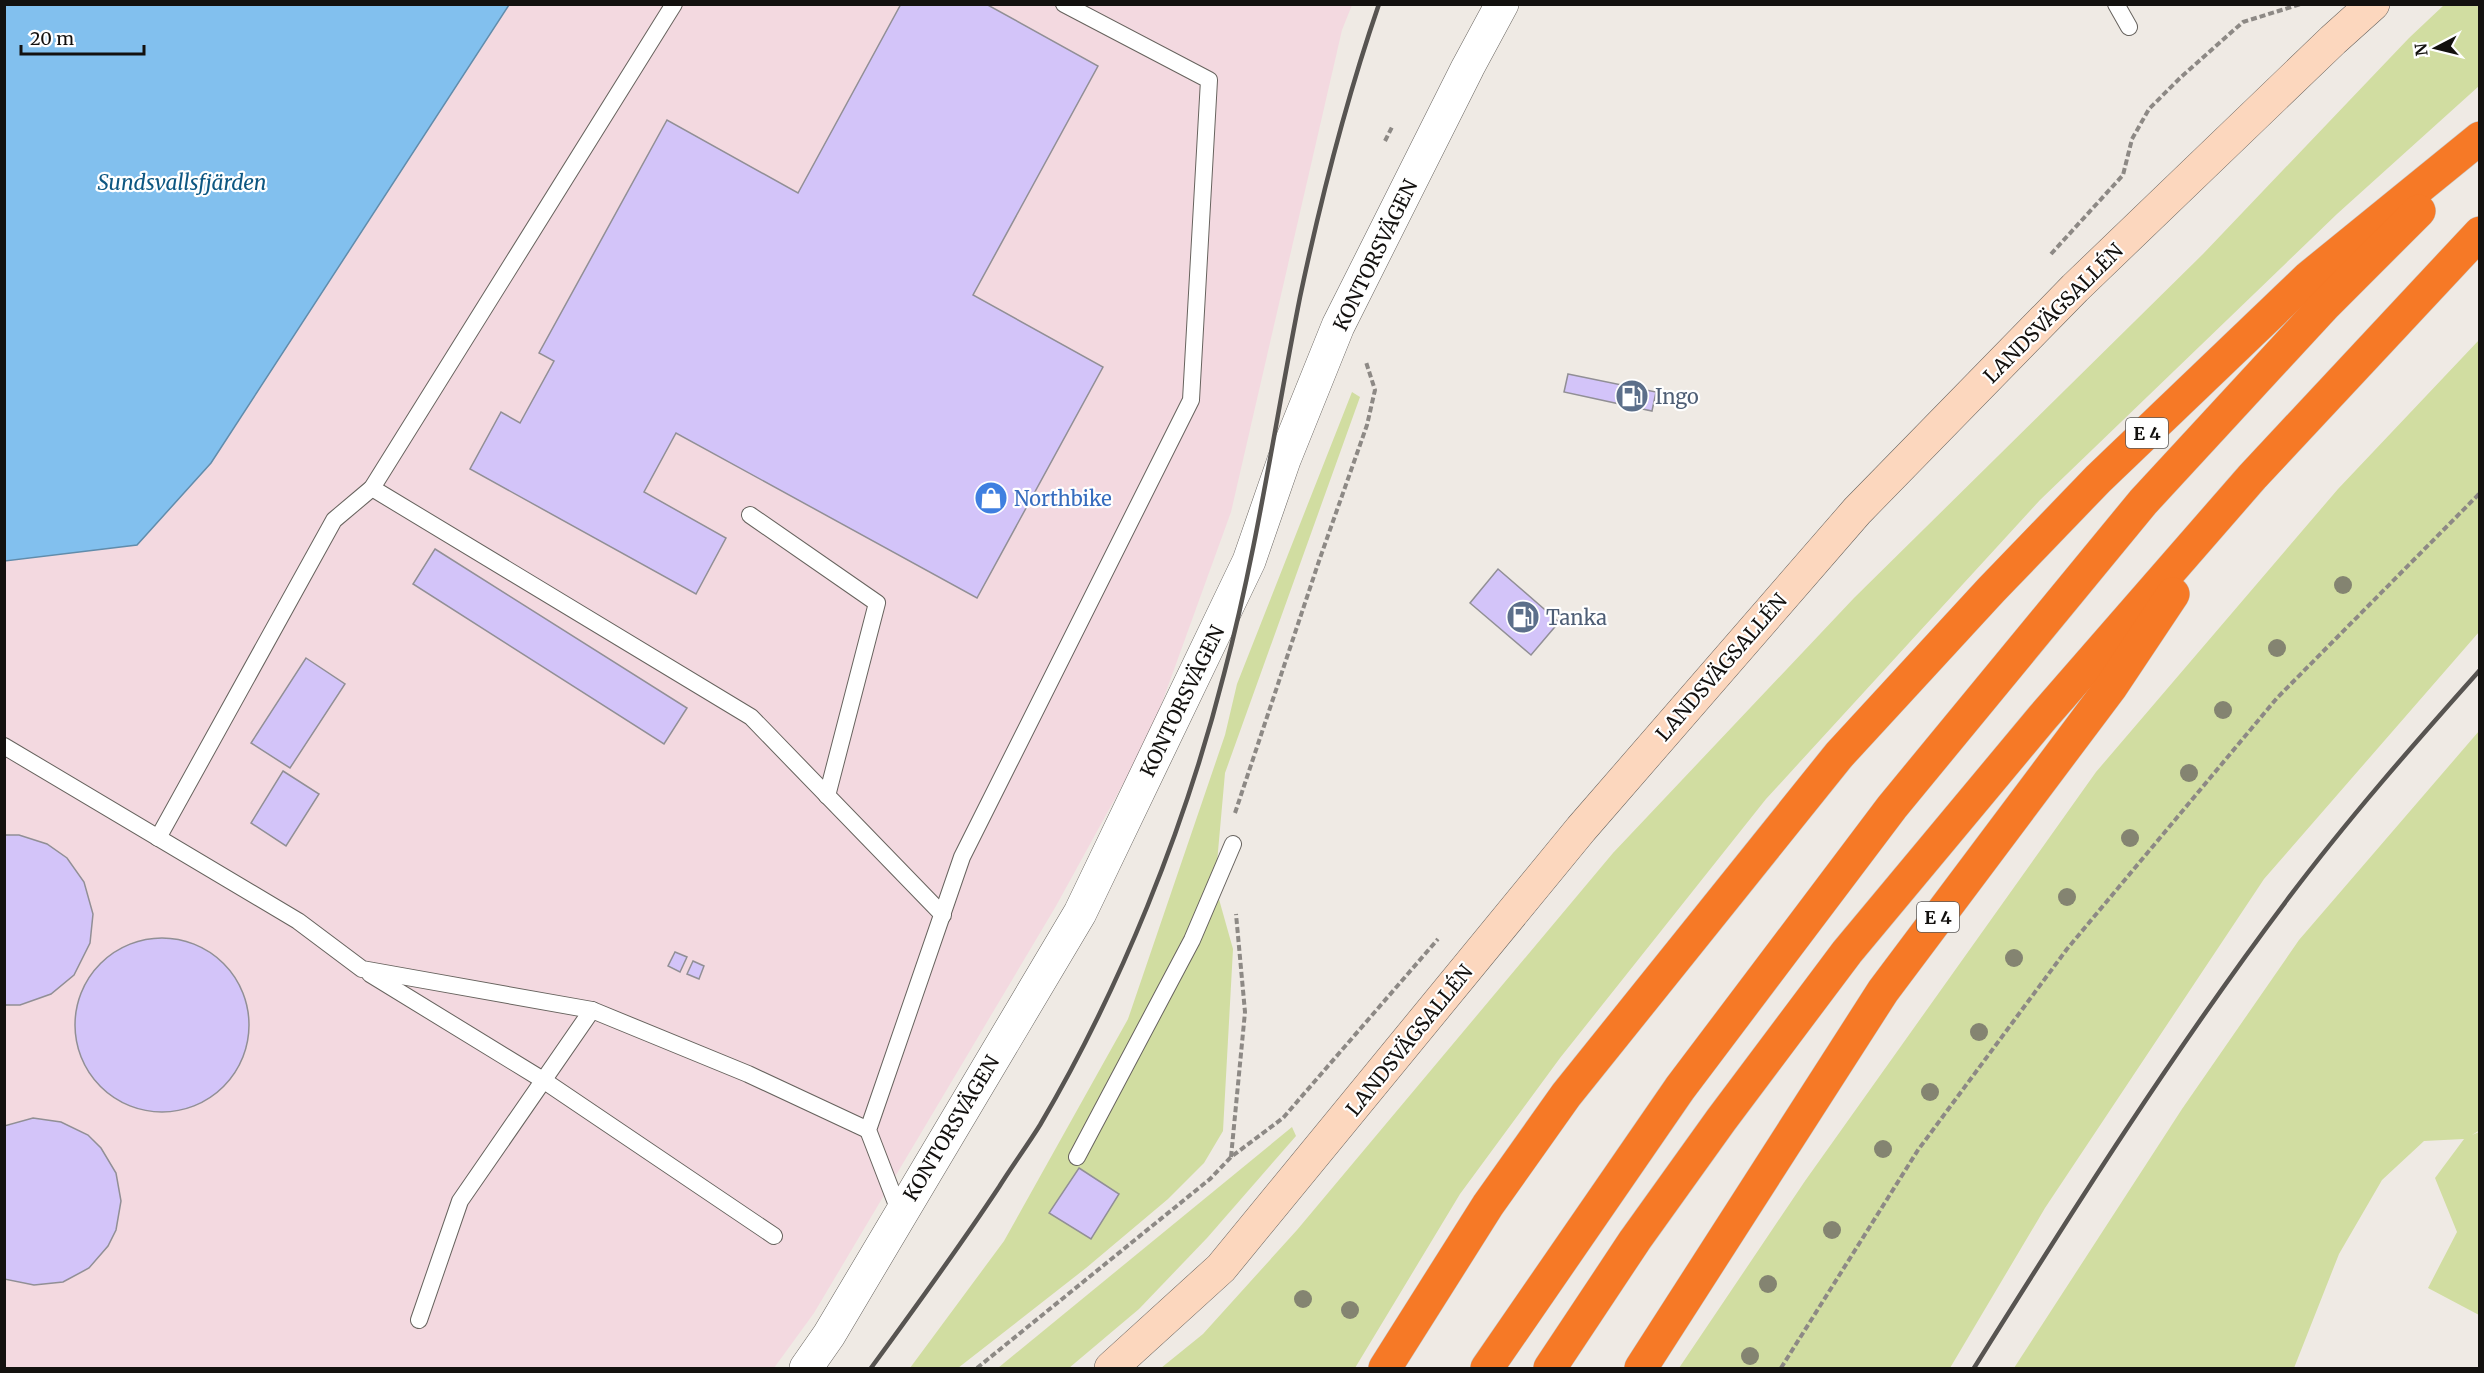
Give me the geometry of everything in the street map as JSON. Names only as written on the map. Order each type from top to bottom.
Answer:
[{"type":"highway","name":"E 4","points":[[1384,1368],[1488,1205],[1566,1095],[1839,754],[1991,590],[2140,439],[2309,277],[2480,138]]},
{"type":"highway","name":"E 4","points":[[1487,1368],[1680,1088],[1892,807],[2005,667],[2151,494],[2325,305],[2480,151]]},
{"type":"highway","name":"E 4","points":[[1550,1368],[1635,1240],[1721,1120],[1847,952],[2050,709],[2252,477],[2480,233]]},
{"type":"highway","name":"E 4","points":[[1641,1368],[1883,991],[2111,687],[2252,477]]},
{"type":"main road","name":"LANDSVÄGSALLÉN","points":[[1111,1368],[1221,1268],[1581,828],[1857,511],[2075,288],[2373,4]]},
{"type":"street","name":"KONTORSVÄGEN","points":[[806,1368],[829,1335],[1080,913],[1249,561],[1284,460],[1338,326],[1468,66],[1502,4]]},
{"type":"lane","points":[[158,838],[334,520],[372,488],[674,4]]},
{"type":"lane","points":[[900,1213],[868,1131],[962,857],[1191,400],[1209,80],[1064,4]]},
{"type":"lane","points":[[2116,4],[2129,27]]},
{"type":"lane","points":[[372,488],[751,717],[943,915]]},
{"type":"lane","points":[[750,515],[877,603],[827,796]]},
{"type":"lane","points":[[4,746],[298,921],[362,969],[543,1080],[774,1236]]},
{"type":"lane","points":[[1077,1157],[1192,940],[1233,844]]},
{"type":"lane","points":[[362,969],[592,1010],[748,1074],[868,1131]]},
{"type":"lane","points":[[419,1320],[460,1201],[592,1010]]},
{"type":"path","points":[[2124,175],[2132,139],[2149,109],[2181,77],[2243,22],[2301,4]]},
{"type":"path","points":[[1781,1368],[1918,1149],[2067,949],[2277,698],[2480,493]]},
{"type":"path","points":[[1231,1157],[1245,1012],[1236,908]]},
{"type":"path","points":[[976,1368],[1210,1179],[1231,1157],[1283,1118],[1360,1031]]},
{"type":"shaded area","points":[[509,5],[1352,5],[1342,30],[1231,512],[1151,733],[1056,906],[814,1313],[774,1368],[5,1368],[4,561],[137,545],[211,463]]},
{"type":"green space","points":[[2444,5],[2479,5],[2479,86],[2337,214],[2040,500],[1766,799],[1560,1058],[1460,1194],[1355,1368],[1161,1368],[1203,1334],[1297,1230],[1613,853],[1854,598],[2203,254],[2409,38]]},
{"type":"green space","points":[[2479,340],[2479,632],[2264,879],[2045,1208],[1950,1368],[1679,1368],[1805,1181],[2096,772],[2338,489]]},
{"type":"green space","points":[[1352,392],[1360,397],[1225,773],[1215,885],[1233,949],[1223,1131],[1204,1163],[1168,1199],[1086,1268],[958,1368],[910,1368],[1004,1241],[1128,1019],[1225,735],[1237,684]]},
{"type":"green space","points":[[2479,731],[2480,1130],[2472,1135],[2479,1132],[2479,1315],[2428,1288],[2457,1232],[2435,1178],[2464,1139],[2424,1141],[2382,1180],[2339,1254],[2294,1368],[2014,1368],[2182,1109],[2299,940]]},
{"type":"green space","points":[[1292,1127],[1296,1136],[1207,1238],[1139,1309],[1069,1368],[998,1368]]},
{"type":"water","name":"Sundsvallsfjärden","points":[[4,5],[509,5],[211,463],[137,545],[5,561]]},
{"type":"building","points":[[901,4],[986,4],[1098,66],[973,295],[1103,367],[977,598],[676,433],[644,492],[726,538],[696,594],[470,469],[501,412],[520,423],[554,361],[539,353],[667,120],[798,193]]},
{"type":"building","points":[[1568,374],[1656,392],[1652,411],[1564,392]]},
{"type":"building","points":[[435,549],[687,708],[664,744],[413,584]]},
{"type":"building","points":[[1498,569],[1559,622],[1531,655],[1470,603]]},
{"type":"building","points":[[306,658],[345,684],[290,768],[251,743]]},
{"type":"building","points":[[283,771],[319,794],[286,846],[251,823]]},
{"type":"building","points":[[4,835],[19,835],[47,844],[67,858],[84,882],[93,914],[90,943],[74,975],[51,994],[20,1005],[4,1005]]},
{"type":"building","points":[[162,938],[195,945],[224,963],[242,992],[249,1025],[242,1058],[224,1087],[195,1105],[162,1112],[129,1105],[100,1087],[82,1058],[75,1025],[82,992],[100,963],[129,945]]},
{"type":"building","points":[[675,952],[687,957],[680,972],[668,966]]},
{"type":"building","points":[[693,961],[704,966],[699,979],[687,974]]},
{"type":"building","points":[[33,1118],[61,1122],[88,1135],[101,1148],[116,1173],[121,1201],[116,1230],[108,1246],[89,1268],[63,1282],[34,1285],[4,1279],[4,1126]]},
{"type":"building","points":[[1079,1168],[1119,1194],[1091,1239],[1049,1213]]},
{"type":"railway","points":[[871,1368],[968,1233],[1040,1125],[1097,1019],[1170,849],[1208,732],[1236,627],[1300,297],[1335,149],[1379,4]]},
{"type":"railway","points":[[1974,1368],[2125,1131],[2245,957],[2357,812],[2480,670]]},
{"type":"place","name":"Ingo","points":[[1632,396]]},
{"type":"place","name":"Northbike","points":[[991,498]]},
{"type":"place","name":"Tanka","points":[[1523,617]]}]
